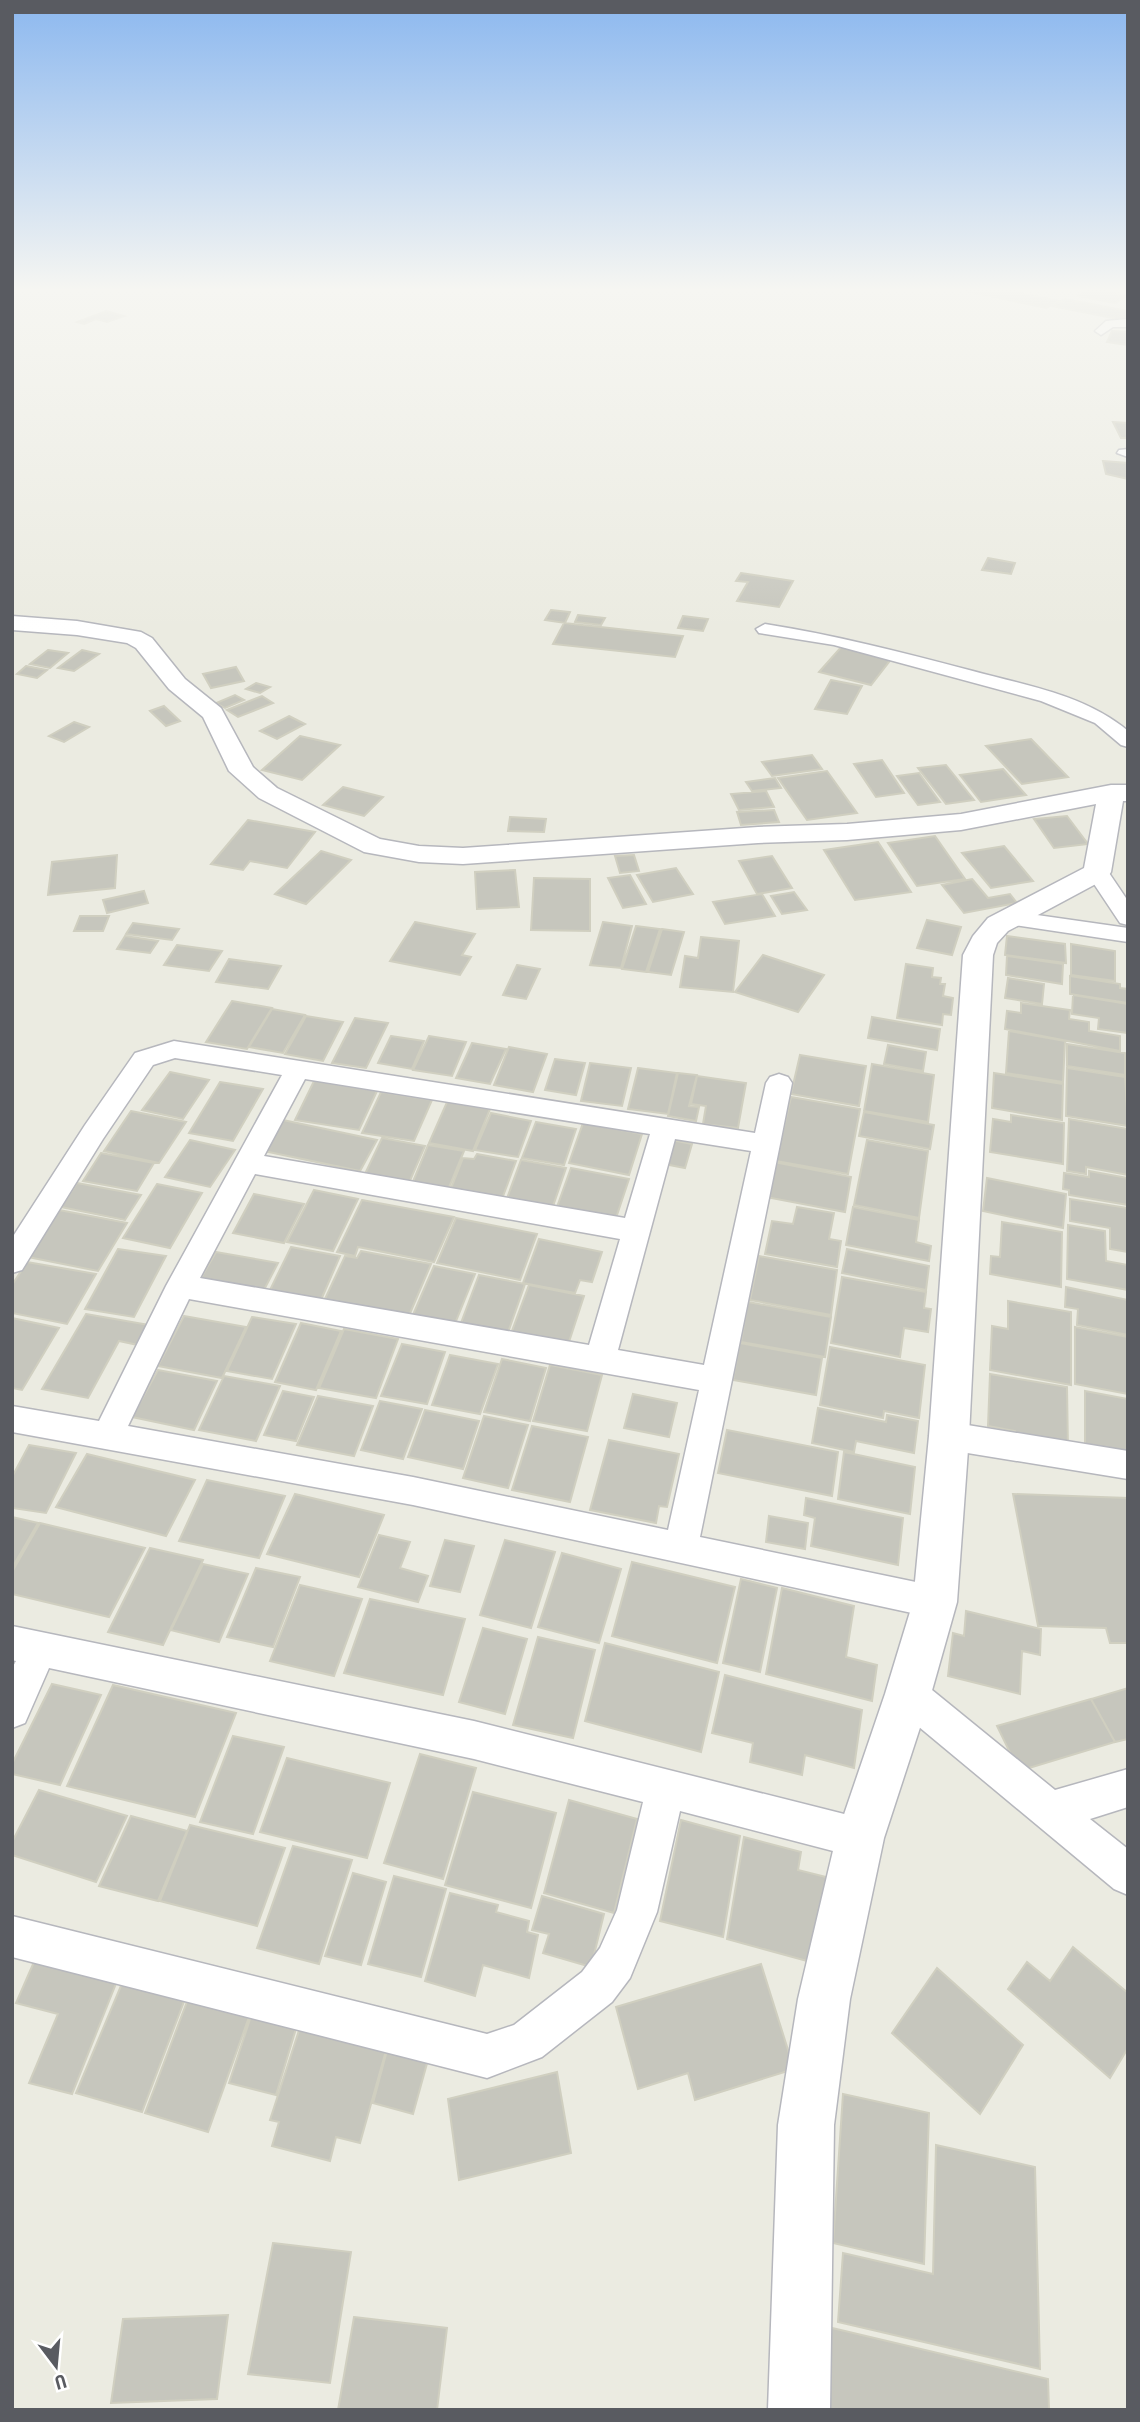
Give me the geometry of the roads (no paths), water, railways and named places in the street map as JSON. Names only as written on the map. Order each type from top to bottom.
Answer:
[{"type":"street","points":[[12,623],[77,628],[133,637],[144,643],[177,684],[213,713],[242,771],[268,793],[373,846],[408,852],[463,856],[758,835],[847,832],[961,822],[1119,793],[1097,872],[1056,897],[1009,918],[982,939],[978,955],[949,1436],[936,1602],[860,1838],[824,1999],[806,2125],[799,2410]]},
{"type":"street","points":[[765,629],[835,640],[1048,697],[1102,719],[1128,741]]},
{"type":"street","points":[[1097,872],[1128,918]]},
{"type":"street","points":[[1009,918],[1128,935]]},
{"type":"street","points":[[12,1262],[94,1132],[144,1059],[174,1049],[767,1144]]},
{"type":"street","points":[[107,1437],[181,1286],[298,1068]]},
{"type":"street","points":[[681,1549],[779,1083]]},
{"type":"street","points":[[600,1360],[665,1127]]},
{"type":"street","points":[[247,1163],[637,1231]]},
{"type":"street","points":[[181,1286],[717,1380]]},
{"type":"street","points":[[12,1419],[413,1491],[936,1602]]},
{"type":"street","points":[[949,1436],[1128,1465]]},
{"type":"street","points":[[12,1710],[25,1647],[474,1740],[860,1838]]},
{"type":"street","points":[[908,1694],[1128,1875]]},
{"type":"street","points":[[12,1936],[487,2056],[527,2042],[597,1987],[615,1963],[637,1912],[666,1788]]},
{"type":"street","points":[[1050,1811],[1128,1788]]}]
